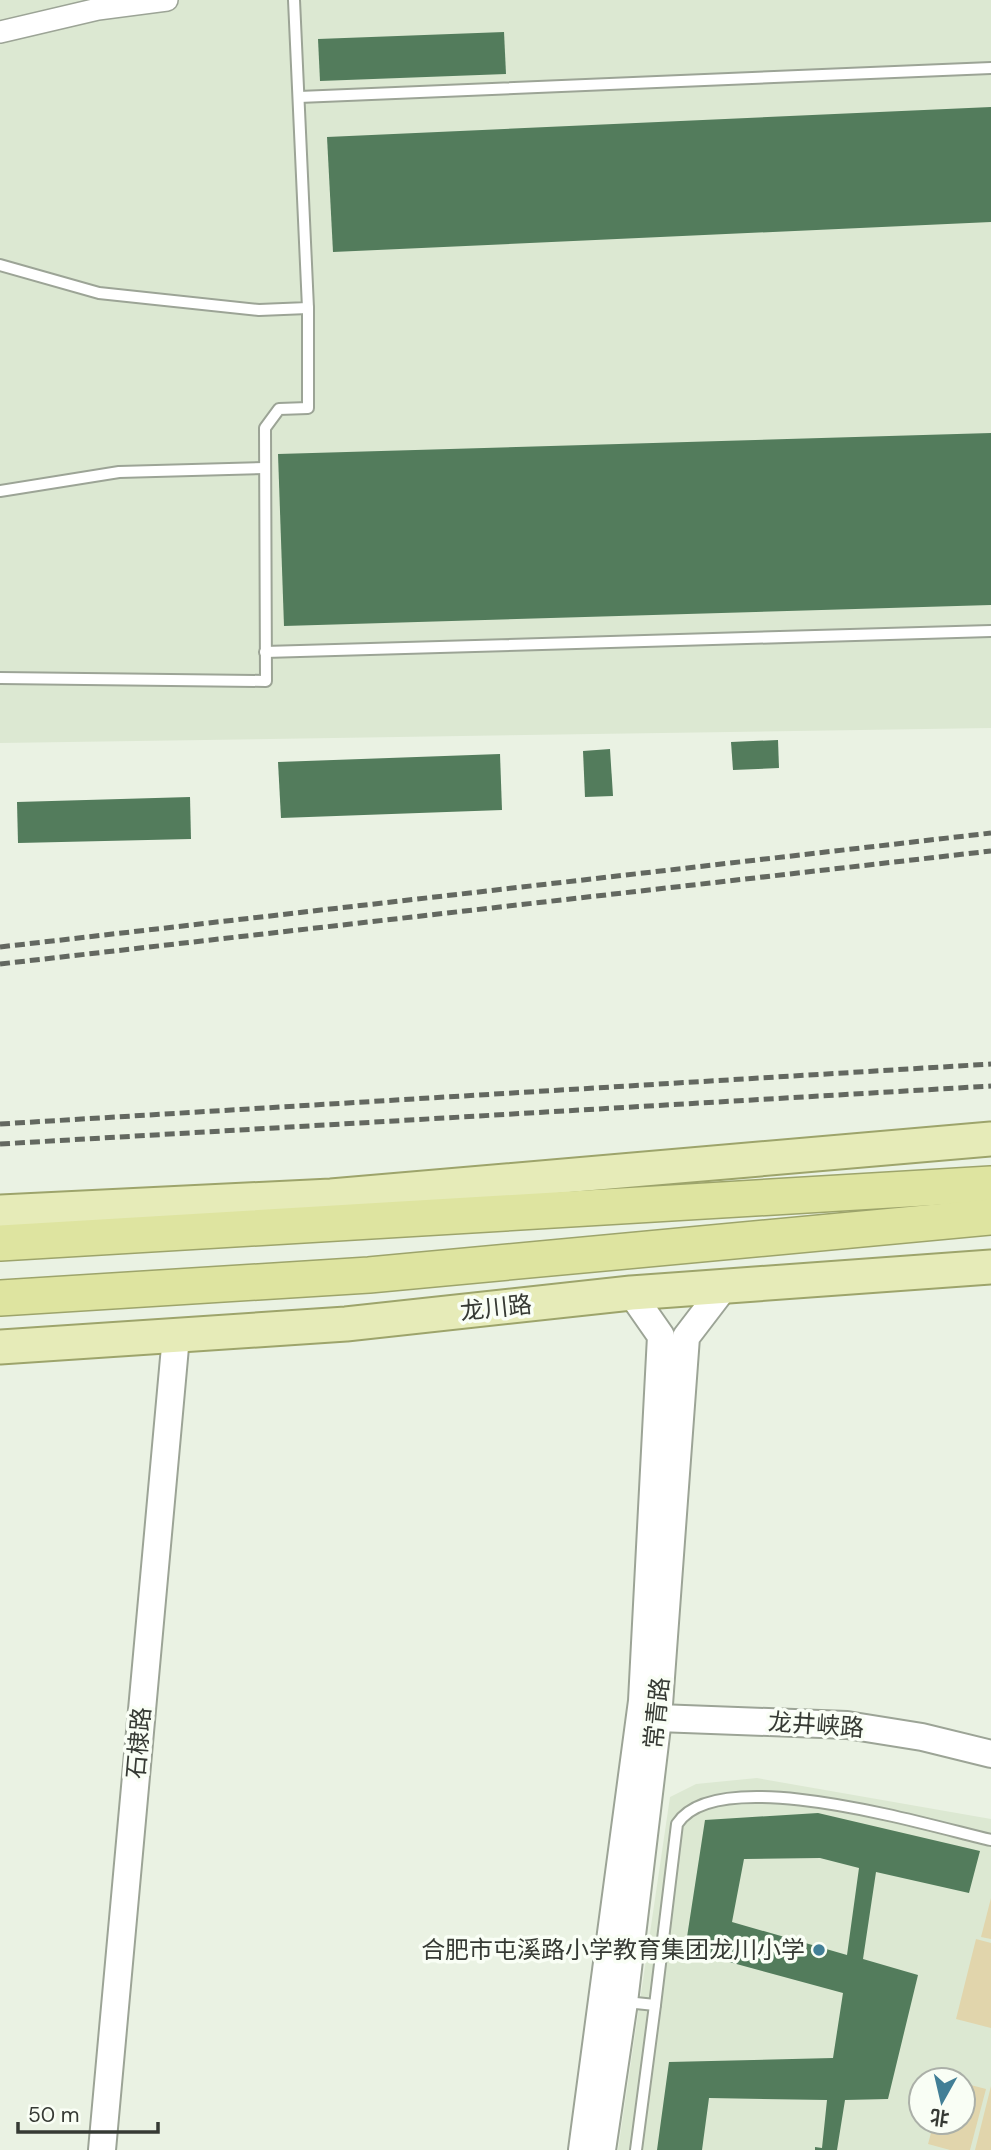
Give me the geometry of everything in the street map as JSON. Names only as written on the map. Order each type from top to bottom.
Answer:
[{"type":"highway","points":[[0,1243],[991,1184]]},
{"type":"highway","name":"龙川路","points":[[0,1298],[369,1275],[991,1217]]},
{"type":"main road","points":[[0,1212],[331,1196],[991,1139]]},
{"type":"main road","name":"龙川路","points":[[0,1347],[346,1324],[631,1293],[991,1267]]},
{"type":"street","points":[[0,32],[98,9],[167,0]]},
{"type":"street","name":"常青路","points":[[602,2150],[613,2001],[650,1710],[686,1337],[725,1286]]},
{"type":"street","name":"常青路","points":[[631,1293],[661,1336],[650,1710]]},
{"type":"street","name":"石棣路","points":[[84,2150],[170,1337]]},
{"type":"street","name":"石棣路","points":[[102,2150],[170,1337]]},
{"type":"street","name":"龙井峡路","points":[[650,1710],[849,1710],[991,1738]]},
{"type":"street","name":"龙井峡路","points":[[650,1710],[847,1725],[922,1737],[991,1754]]},
{"type":"street","name":"常青路","points":[[582,2150],[613,2001]]},
{"type":"lane","points":[[0,678],[266,681],[265,428],[279,409],[308,408],[308,308],[294,0]]},
{"type":"lane","points":[[299,97],[991,68]]},
{"type":"lane","points":[[0,265],[99,293],[259,310],[308,308]]},
{"type":"lane","points":[[0,491],[119,472],[265,467]]},
{"type":"lane","points":[[265,652],[991,631]]},
{"type":"lane","points":[[636,2150],[674,1837],[680,1819],[696,1806],[714,1800],[741,1797],[798,1798],[842,1804],[991,1840]]},
{"type":"lane","points":[[613,2001],[655,2005]]},
{"type":"shaded area","points":[[0,0],[991,0],[991,728],[0,743]]},
{"type":"shaded area","name":"合肥市屯溪路小学教育集团龙川小学","points":[[757,1778],[991,1819],[991,2150],[618,2150],[670,1797],[696,1784]]},
{"type":"shaded area","points":[[991,1898],[991,1939],[981,1937]]},
{"type":"shaded area","points":[[976,1939],[991,1943],[991,2028],[956,2019]]},
{"type":"shaded area","points":[[991,2086],[991,2150],[975,2150]]},
{"type":"shaded area","points":[[977,2087],[986,2089],[977,2123]]},
{"type":"shaded area","points":[[930,2136],[974,2136],[970,2150],[950,2150],[928,2144]]},
{"type":"building","points":[[504,32],[506,74],[320,81],[318,39]]},
{"type":"building","points":[[991,107],[991,222],[333,252],[327,137]]},
{"type":"building","points":[[991,433],[991,605],[284,626],[278,454]]},
{"type":"building","points":[[778,740],[779,768],[733,770],[731,742]]},
{"type":"building","points":[[610,749],[613,796],[585,797],[583,751]]},
{"type":"building","points":[[500,754],[502,810],[281,818],[278,762]]},
{"type":"building","points":[[190,797],[191,839],[18,843],[17,802]]},
{"type":"building","points":[[818,1813],[980,1851],[969,1893],[876,1872],[863,1959],[918,1975],[888,2099],[845,2100],[837,2150],[815,2150],[815,2147],[822,2148],[827,2100],[709,2098],[702,2150],[657,2150],[669,2062],[833,2058],[843,1993],[685,1950],[705,1820]],"holes":[[[820,1858],[859,1868],[847,1955],[732,1922],[744,1859]]]},
{"type":"railway","points":[[0,947],[991,833]]},
{"type":"railway","points":[[0,964],[991,851]]},
{"type":"railway","points":[[0,1124],[991,1064]]},
{"type":"railway","points":[[0,1144],[991,1086]]},
{"type":"place","name":"合肥市屯溪路小学教育集团龙川小学","points":[[819,1950]]}]
